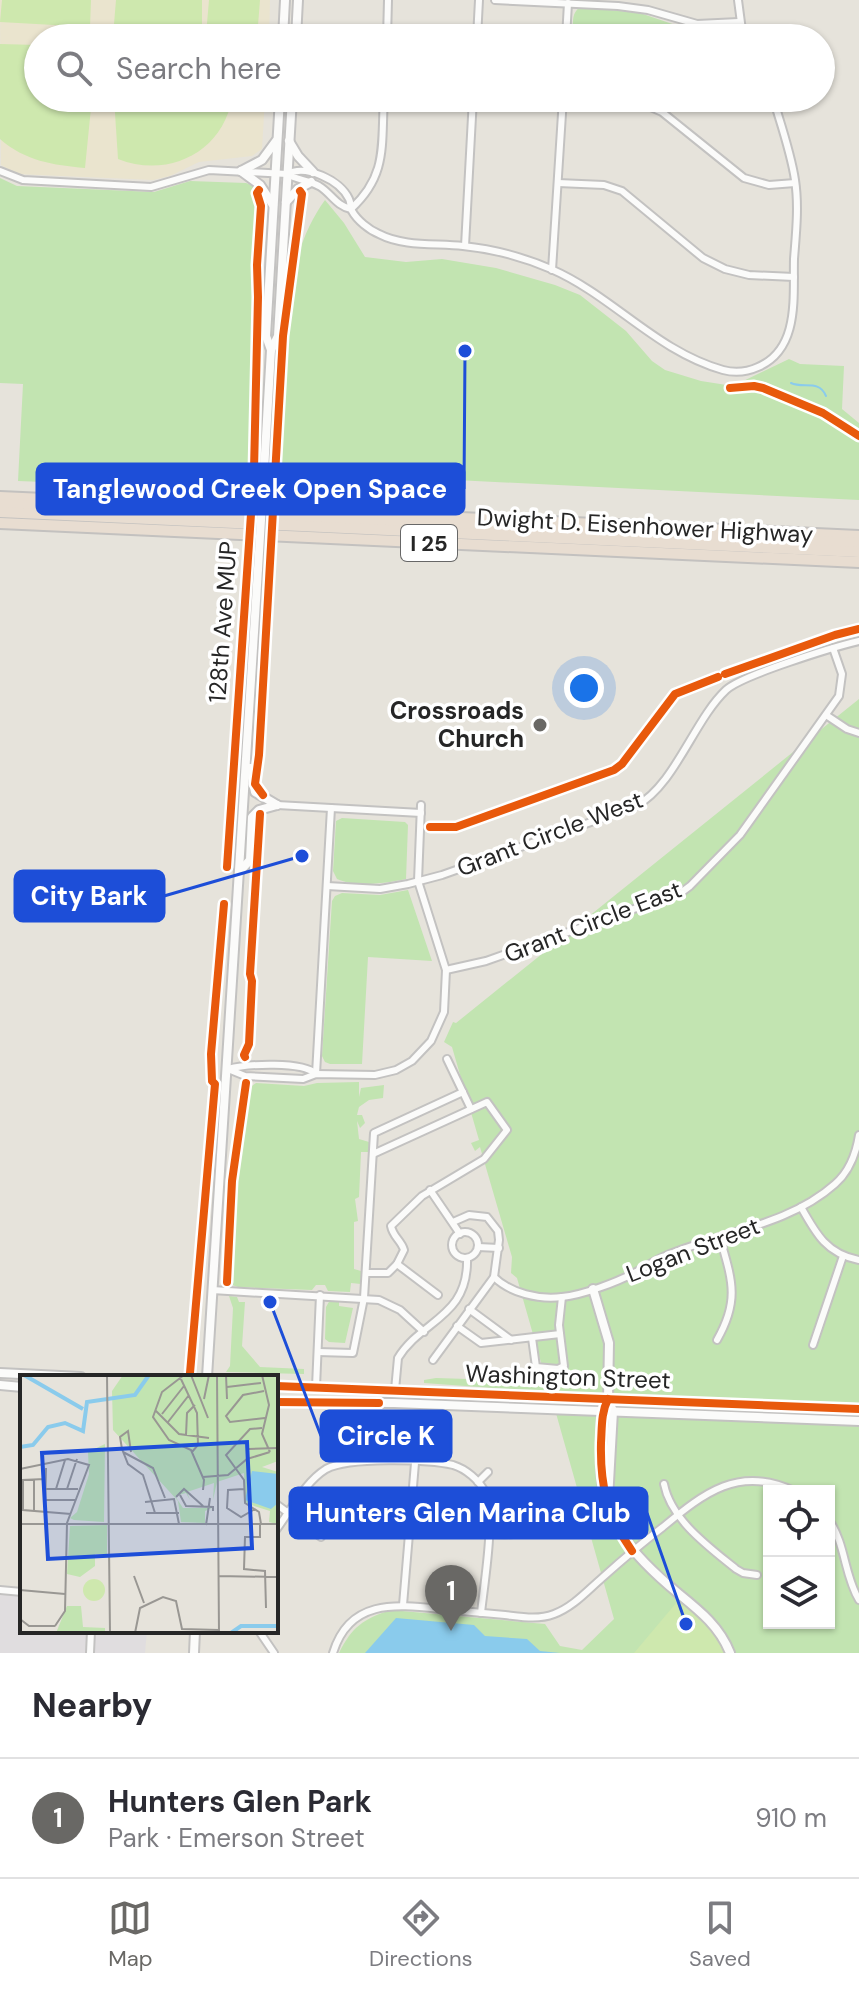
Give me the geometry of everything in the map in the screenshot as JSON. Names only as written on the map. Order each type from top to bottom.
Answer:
[{"type":"highway","name":"Dwight D. Eisenhower Highway","points":[[0,497],[859,536]]},
{"type":"highway","points":[[0,504],[859,543]]},
{"type":"highway","points":[[0,512],[859,552]]},
{"type":"highway","name":"Dwight D. Eisenhower Highway","points":[[0,523],[859,562]]},
{"type":"main road","points":[[284,24],[285,0]]},
{"type":"main road","points":[[297,24],[298,0]]},
{"type":"main road","points":[[207,1375],[271,350],[266,336],[279,112]]},
{"type":"main road","points":[[271,350],[278,336],[291,112]]},
{"type":"main road","points":[[274,205],[260,185],[241,171],[262,160],[278,138]]},
{"type":"main road","points":[[289,141],[313,172]]},
{"type":"main road","points":[[286,203],[298,189],[311,182]]},
{"type":"main road","points":[[247,748],[255,792],[277,805]]},
{"type":"main road","points":[[240,872],[250,860],[252,817],[259,810],[277,805]]},
{"type":"main road","points":[[593,1289],[609,1343],[608,1410],[601,1476],[615,1523],[643,1564],[708,1618],[730,1653]]},
{"type":"main road","points":[[0,1373],[40,1375]]},
{"type":"main road","points":[[0,1385],[20,1387]]},
{"type":"main road","name":"Washington Street","points":[[278,1386],[859,1409]]},
{"type":"main road","points":[[394,1403],[395,1390]]},
{"type":"main road","name":"Washington Street","points":[[278,1402],[394,1403],[859,1421]]},
{"type":"main road","points":[[194,1653],[195,1633]]},
{"type":"street","points":[[387,24],[388,0]]},
{"type":"street","points":[[478,24],[479,0]]},
{"type":"street","points":[[495,0],[648,10],[697,24],[739,22],[738,0]]},
{"type":"street","points":[[648,0],[648,10]]},
{"type":"street","points":[[567,24],[568,3]]},
{"type":"street","points":[[351,209],[369,191],[378,173],[383,112]]},
{"type":"street","points":[[465,246],[472,112]]},
{"type":"street","points":[[552,270],[562,112]]},
{"type":"street","points":[[662,112],[744,178],[769,185],[795,183]]},
{"type":"street","points":[[0,171],[23,180],[151,187],[203,171],[287,174],[294,179],[311,182],[327,192],[341,207],[351,209],[370,229],[386,237],[465,246],[516,257],[552,270],[591,290],[680,354],[734,372],[755,369],[771,360],[782,348],[789,333],[794,277],[795,183],[777,112]]},
{"type":"street","points":[[287,174],[296,169],[313,172],[339,188],[350,200],[351,209]]},
{"type":"street","points":[[558,183],[617,189],[703,258],[725,269],[749,275],[794,277]]},
{"type":"street","name":"Grant Circle West","points":[[327,886],[380,889],[418,881],[645,801],[730,687],[859,641]]},
{"type":"street","name":"Grant Circle East","points":[[446,970],[486,961],[682,892],[690,886],[740,835],[839,696],[842,674],[833,648]]},
{"type":"street","points":[[826,715],[859,733]]},
{"type":"street","points":[[228,1069],[245,1076],[303,1079],[316,1074],[375,1075],[396,1070],[426,1048],[444,1012],[446,970],[418,881],[421,809],[277,805]]},
{"type":"street","points":[[316,1074],[331,808]]},
{"type":"street","points":[[447,1059],[471,1109]]},
{"type":"street","points":[[228,1069],[245,1065],[308,1068],[316,1074]]},
{"type":"street","points":[[318,1352],[353,1353],[364,1298],[374,1133],[463,1092]]},
{"type":"street","points":[[366,1273],[388,1273],[397,1264],[404,1250],[392,1234],[391,1226],[430,1190],[484,1159],[507,1130],[490,1103],[373,1154]]},
{"type":"street","name":"Logan Street","points":[[494,1277],[501,1284],[527,1295],[546,1298],[593,1289],[634,1273],[662,1257],[801,1207],[840,1179],[852,1161],[859,1135]]},
{"type":"street","points":[[430,1190],[460,1234]]},
{"type":"street","points":[[801,1207],[820,1240],[843,1256],[859,1260]]},
{"type":"street","points":[[433,1360],[494,1277],[499,1248],[498,1231],[487,1217],[469,1215],[453,1222]]},
{"type":"street","points":[[460,1234],[471,1234],[477,1239],[478,1247],[467,1258],[457,1255],[453,1249],[455,1238],[460,1234]]},
{"type":"street","points":[[717,1340],[728,1319],[733,1294],[720,1238]]},
{"type":"street","points":[[478,1247],[499,1248]]},
{"type":"street","points":[[813,1345],[843,1256]]},
{"type":"street","points":[[395,1390],[398,1358],[444,1315],[460,1294],[465,1282],[467,1258]]},
{"type":"street","points":[[397,1264],[438,1295]]},
{"type":"street","points":[[212,1290],[364,1298],[390,1304],[424,1332]]},
{"type":"street","points":[[316,1387],[320,1295]]},
{"type":"street","points":[[532,1338],[536,1367],[558,1369],[564,1366],[560,1334],[562,1297]]},
{"type":"street","points":[[469,1309],[511,1340]]},
{"type":"street","points":[[457,1326],[481,1343],[560,1334]]},
{"type":"street","points":[[278,1527],[310,1482],[337,1464],[357,1461],[457,1467],[478,1482],[489,1503],[481,1613]]},
{"type":"street","points":[[403,1605],[415,1463]]},
{"type":"street","points":[[478,1482],[488,1472]]},
{"type":"street","points":[[333,1653],[341,1635],[356,1618],[377,1608],[403,1605],[528,1617],[552,1615],[575,1602],[632,1551],[707,1493],[734,1483],[762,1482],[773,1485]]},
{"type":"street","points":[[664,1484],[667,1498],[695,1534],[736,1569],[757,1575]]},
{"type":"street","points":[[488,1534],[515,1536],[527,1533],[556,1503]]},
{"type":"street","points":[[278,1505],[321,1537]]},
{"type":"street","points":[[835,1532],[859,1600]]},
{"type":"street","points":[[0,1590],[20,1592]]},
{"type":"street","points":[[90,1653],[91,1633]]},
{"type":"street","points":[[260,1633],[274,1653]]},
{"type":"shaded area","points":[[0,0],[270,0],[269,24],[24,24],[24,112],[264,112],[262,149],[252,156],[199,162],[170,176],[153,180],[17,174],[1,165]]},
{"type":"shaded area","points":[[0,1592],[20,1593],[20,1633],[147,1633],[145,1653],[0,1653]]},
{"type":"green space","points":[[2,0],[91,0],[90,24],[0,22]]},
{"type":"green space","points":[[116,0],[202,0],[202,24],[114,24]]},
{"type":"green space","points":[[209,0],[260,0],[258,24],[207,24]]},
{"type":"green space","points":[[584,5],[640,13],[672,24],[573,24],[579,8]]},
{"type":"green space","points":[[0,44],[24,45],[24,112],[91,112],[85,168],[40,161],[0,139]]},
{"type":"green space","points":[[115,112],[228,112],[217,133],[205,146],[174,163],[156,166],[118,159]]},
{"type":"green space","points":[[0,178],[17,186],[154,192],[190,181],[246,183],[257,187],[256,192],[262,193],[266,206],[255,335],[248,490],[18,481],[23,384],[0,383]]},
{"type":"green space","points":[[325,200],[365,257],[406,262],[442,259],[496,268],[555,285],[580,295],[626,331],[652,361],[665,370],[701,381],[733,386],[789,359],[800,364],[844,366],[842,409],[859,423],[859,500],[276,471],[294,276],[301,246]]},
{"type":"green space","points":[[859,699],[859,1653],[339,1653],[359,1625],[391,1610],[545,1624],[560,1646],[582,1650],[614,1619],[550,1392],[424,1383],[424,1380],[436,1378],[500,1380],[506,1386],[511,1380],[547,1382],[516,1378],[520,1374],[544,1373],[517,1278],[511,1273],[512,1257],[480,1147],[475,1151],[471,1143],[479,1140],[452,1047],[444,1042],[453,1022],[456,1023]]},
{"type":"green space","points":[[342,818],[405,822],[408,825],[406,879],[362,884],[337,879],[333,871],[336,821]]},
{"type":"green space","points":[[408,890],[432,961],[368,957],[362,1064],[325,1062],[322,1056],[332,901],[342,893],[380,895]]},
{"type":"green space","points":[[359,1082],[359,1097],[361,1088],[384,1085],[383,1098],[369,1100],[359,1107],[357,1115],[362,1115],[365,1123],[360,1128],[357,1121],[359,1139],[369,1142],[369,1152],[361,1152],[359,1197],[355,1199],[358,1221],[354,1222],[354,1269],[361,1271],[361,1284],[351,1283],[350,1292],[328,1291],[325,1285],[316,1285],[312,1290],[229,1284],[234,1184],[244,1137],[246,1090],[256,1083],[304,1086]]},
{"type":"green space","points":[[229,1296],[245,1302],[242,1346],[260,1367],[304,1369],[304,1374],[226,1372],[230,1366],[233,1308]]},
{"type":"green space","points":[[330,1300],[339,1301],[339,1306],[353,1308],[345,1343],[325,1339],[326,1307]]},
{"type":"green space","points":[[682,1596],[708,1618],[730,1653],[634,1653]]},
{"type":"water","points":[[396,1618],[474,1625],[485,1636],[527,1639],[540,1651],[560,1653],[365,1653]]},
{"type":"waterway","points":[[791,383],[815,386],[826,396]]},
{"type":"cycle path","name":"128th Ave MUP","points":[[227,867],[254,470],[259,190]]},
{"type":"cycle path","points":[[263,795],[255,784],[283,336],[300,191]]},
{"type":"cycle path","points":[[730,388],[763,388],[823,413],[859,436]]},
{"type":"cycle path","points":[[725,674],[859,629]]},
{"type":"cycle path","points":[[430,827],[456,827],[614,770],[622,764],[675,694],[718,677]]},
{"type":"cycle path","points":[[245,1057],[249,1044],[260,814]]},
{"type":"cycle path","points":[[190,1373],[215,1084],[212,1081],[211,1054],[224,904]]},
{"type":"cycle path","points":[[227,1282],[232,1181],[246,1083]]},
{"type":"cycle path","points":[[278,1386],[859,1409]]},
{"type":"cycle path","points":[[608,1399],[602,1431],[604,1487],[616,1525],[632,1551]]},
{"type":"cycle path","points":[[278,1402],[379,1403]]},
{"type":"place","name":"Tanglewood Creek Open Space","points":[[465,351]]},
{"type":"place","name":"Crossroads Church","points":[[540,725]]},
{"type":"place","name":"City Bark","points":[[302,856]]},
{"type":"place","name":"Circle K","points":[[270,1302]]},
{"type":"place","name":"Hunters Glen Marina Club","points":[[686,1624]]},
{"type":"place","name":"Hunters Glen Park","points":[[451,1631]]}]
